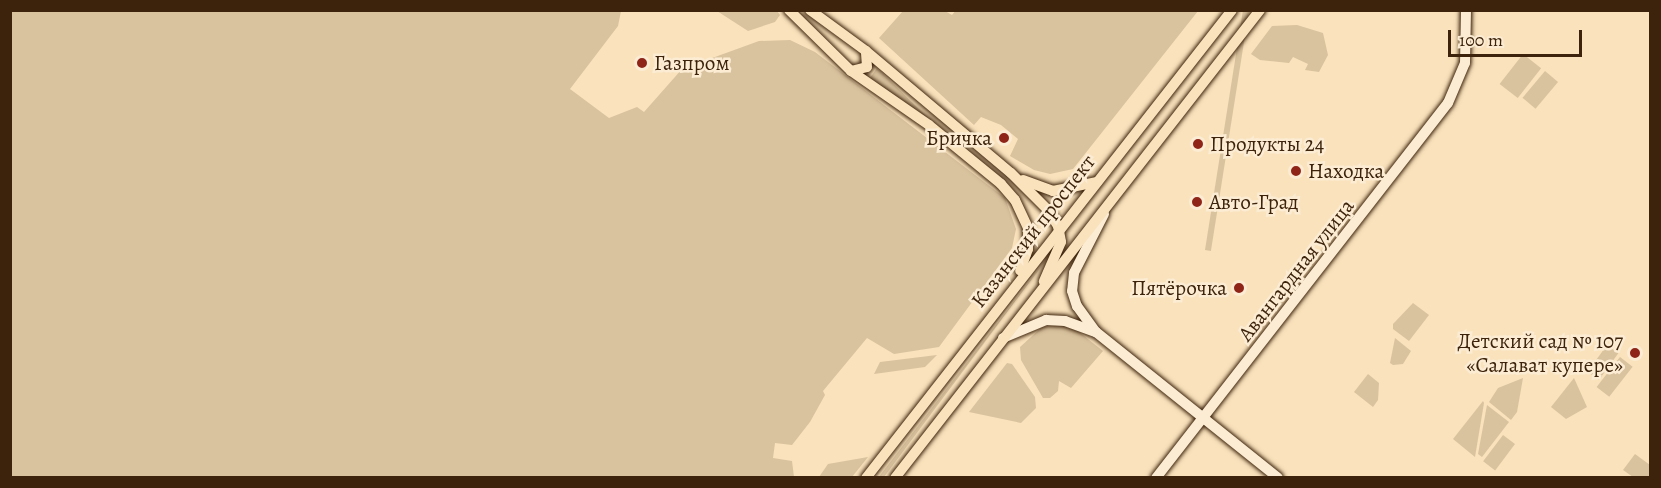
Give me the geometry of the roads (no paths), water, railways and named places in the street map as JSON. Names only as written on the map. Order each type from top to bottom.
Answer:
[{"type":"main road","points":[[789,10],[851,71],[929,126],[1001,184],[1015,200],[1026,220],[1029,243],[1025,261],[1008,294]]},
{"type":"main road","points":[[810,10],[866,51],[1011,173],[1048,210],[1059,229],[1061,248],[1043,287]]},
{"type":"main road","name":"Казанский проспект","points":[[866,477],[1232,10]]},
{"type":"main road","name":"Казанский проспект","points":[[895,477],[1260,10]]},
{"type":"main road","points":[[851,71],[867,67],[866,51]]},
{"type":"main road","points":[[1011,173],[1036,188],[1053,191],[1097,182]]},
{"type":"street","name":"Авангардная улица","points":[[1156,477],[1448,103],[1466,63],[1466,10]]},
{"type":"street","points":[[1108,205],[1072,282],[1077,306],[1096,332],[1278,477]]},
{"type":"street","points":[[1003,338],[1046,320],[1065,321],[1096,332]]},
{"type":"place","name":"Газпром","points":[[642,63]]},
{"type":"place","name":"Бричка","points":[[1004,138]]},
{"type":"place","name":"Продукты 24","points":[[1198,144]]},
{"type":"place","name":"Находка","points":[[1296,171]]},
{"type":"place","name":"Авто-Град","points":[[1197,202]]},
{"type":"place","name":"Пятёрочка","points":[[1239,288]]},
{"type":"place","name":"Детский сад № 107 «Салават купере»","points":[[1635,353]]}]
